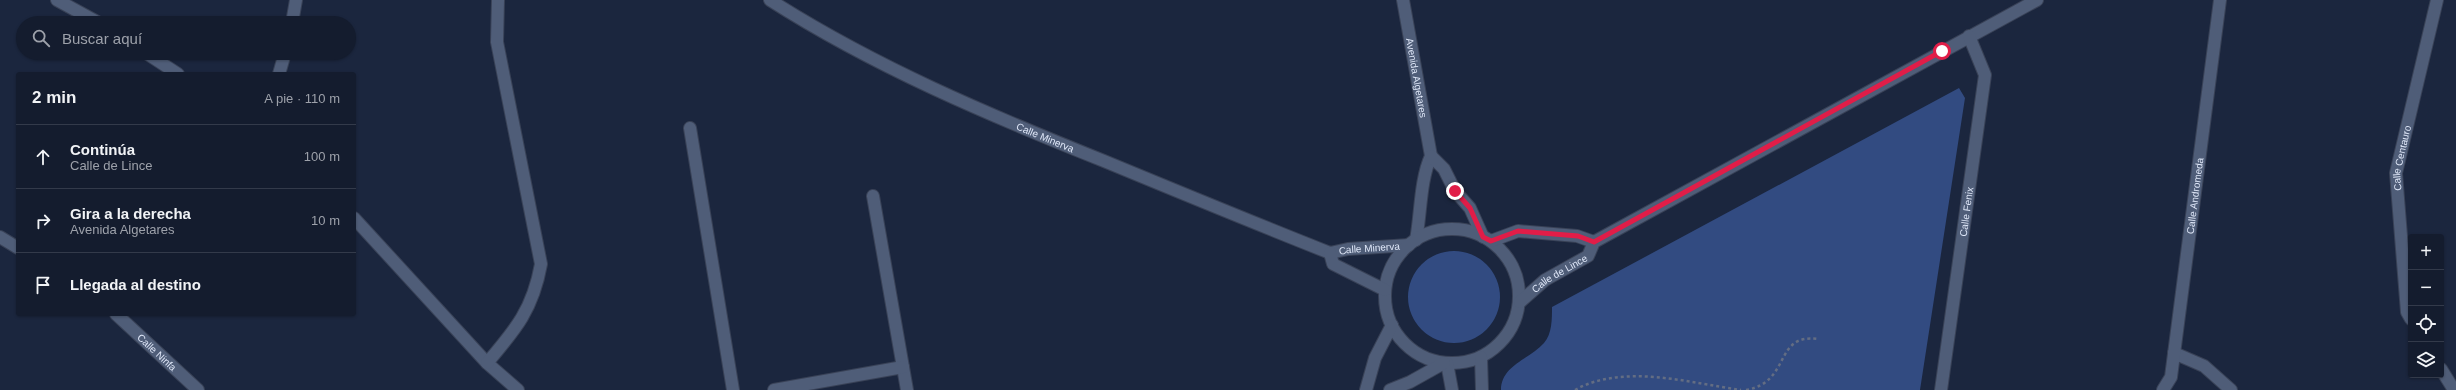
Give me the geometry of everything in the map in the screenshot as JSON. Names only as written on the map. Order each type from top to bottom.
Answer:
[{"type":"street","points":[[58,0],[87,16]]},
{"type":"street","points":[[293,16],[296,0]]},
{"type":"street","points":[[488,363],[517,328],[536,291],[541,264],[497,42],[498,0]]},
{"type":"street","name":"Calle Minerva","points":[[770,0],[799,18],[923,86],[1038,135],[1330,253],[1348,249],[1412,242]]},
{"type":"street","name":"Avenida Algetares","points":[[1403,0],[1431,156]]},
{"type":"street","name":"Calle de Lince","points":[[1520,302],[1545,280],[1588,256],[1594,242],[2037,0]]},
{"type":"street","name":"Calle Andromeda","points":[[2163,390],[2170,377],[2174,353],[2220,0]]},
{"type":"street","name":"Calle Centauro","points":[[2408,314],[2396,173],[2437,0]]},
{"type":"street","name":"Calle Fenix","points":[[1941,390],[1985,74],[1969,36]]},
{"type":"street","points":[[157,60],[175,72]]},
{"type":"street","points":[[280,72],[283,60]]},
{"type":"street","points":[[690,128],[733,390]]},
{"type":"street","points":[[1412,242],[1423,196],[1424,171],[1431,156],[1444,169],[1455,191],[1470,208],[1487,239]]},
{"type":"street","points":[[873,196],[907,390]]},
{"type":"street","points":[[356,220],[488,363],[518,390]]},
{"type":"street","points":[[1452,229],[1475,232],[1487,239],[1504,252],[1513,267],[1519,284],[1520,302],[1516,319],[1508,334],[1496,347],[1481,357],[1465,362],[1445,363],[1430,359],[1414,351],[1401,339],[1392,324],[1386,308],[1385,290],[1389,274],[1397,257],[1412,242],[1440,230],[1452,229]]},
{"type":"street","name":"Calle de Lince","points":[[1487,239],[1518,231],[1578,236],[1594,242]]},
{"type":"street","points":[[0,237],[16,247]]},
{"type":"street","name":"Calle Minerva","points":[[1330,253],[1333,264],[1385,290]]},
{"type":"street","name":"Calle Ninfa","points":[[118,316],[198,390]]},
{"type":"street","points":[[1366,390],[1375,358],[1392,324]]},
{"type":"street","points":[[2174,353],[2204,366],[2231,390]]},
{"type":"street","points":[[1481,357],[1482,390]]},
{"type":"street","points":[[1390,390],[1410,382],[1445,363]]},
{"type":"street","points":[[1445,363],[1452,390]]},
{"type":"street","points":[[774,390],[903,367]]},
{"type":"street","points":[[2444,374],[2454,390]]},
{"type":"path","points":[[1746,390],[1759,388],[1768,382],[1795,341],[1804,337],[1818,339]]},
{"type":"path","points":[[1575,390],[1585,384],[1617,377],[1654,378],[1741,390]]},
{"type":"shaded area","points":[[1959,88],[1965,98],[1920,390],[1501,390],[1502,381],[1511,368],[1538,349],[1547,339],[1551,326],[1552,307]]},
{"type":"shaded area","points":[[1445,251],[1463,251],[1480,258],[1493,271],[1500,288],[1500,306],[1493,323],[1480,336],[1463,343],[1445,343],[1428,336],[1415,323],[1408,306],[1408,288],[1415,271],[1428,258]]},
{"type":"route","points":[[1455,191],[1470,208],[1483,237],[1491,241],[1518,231],[1578,236],[1594,242],[1942,51]]}]
